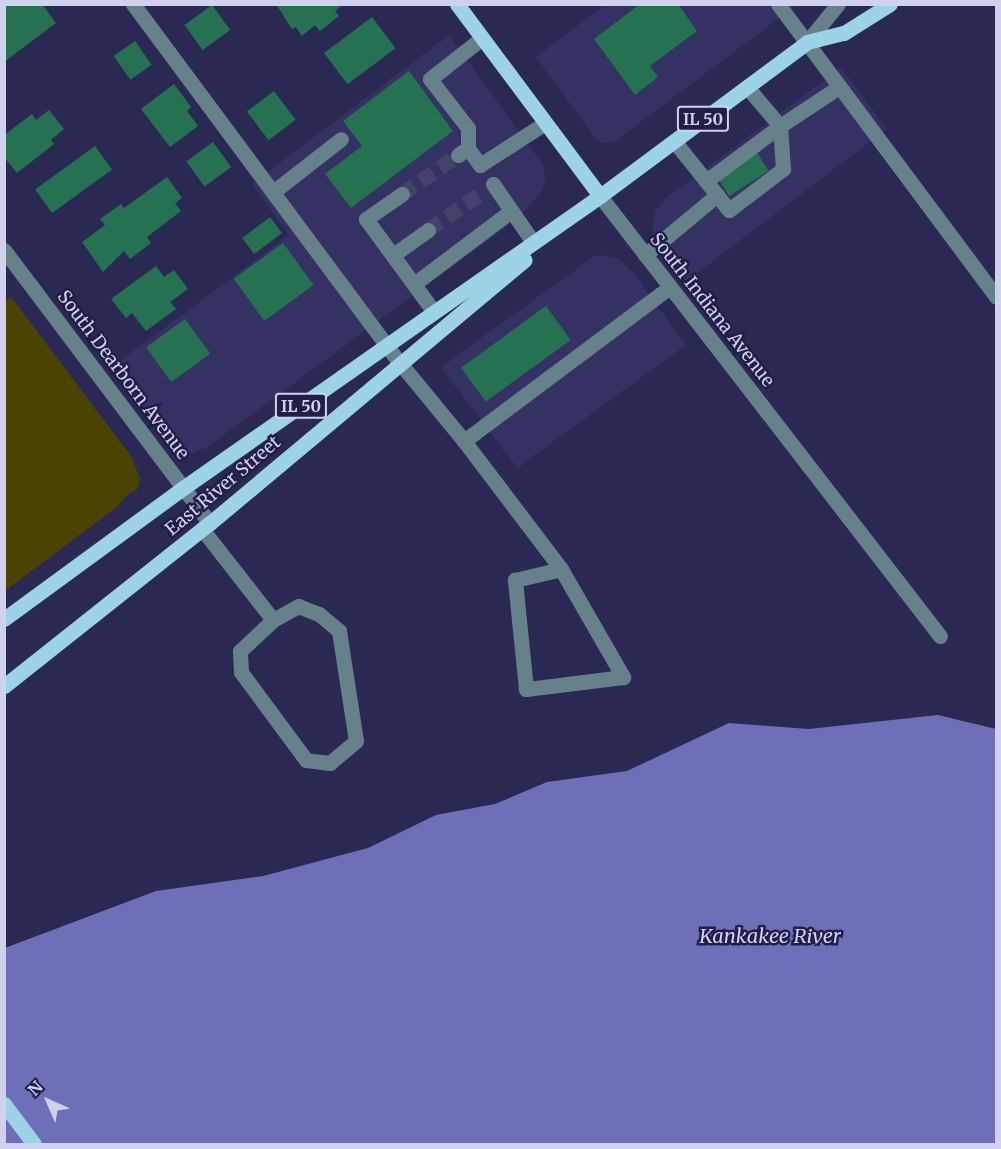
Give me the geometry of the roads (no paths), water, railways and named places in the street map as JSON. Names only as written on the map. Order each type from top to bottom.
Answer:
[{"type":"main road","name":"South Indiana Avenue","points":[[457,4],[600,196]]},
{"type":"main road","name":"East River Street","points":[[4,619],[183,488],[600,196],[807,42],[844,33],[890,4]]},
{"type":"main road","name":"East River Street","points":[[4,686],[206,526],[600,196]]},
{"type":"main road","points":[[4,1104],[34,1144]]},
{"type":"street","points":[[133,4],[387,346],[464,441],[561,568],[623,677],[526,689],[515,580],[561,568]]},
{"type":"street","points":[[778,4],[996,297]]},
{"type":"street","name":"East River Street","points":[[807,42],[838,4]]},
{"type":"street","points":[[482,38],[430,79],[468,128],[463,152],[480,165],[488,188],[511,211],[533,242]]},
{"type":"street","points":[[674,141],[729,210],[783,169],[780,126],[747,87]]},
{"type":"street","points":[[706,181],[780,126],[840,87]]},
{"type":"street","points":[[480,165],[545,123]]},
{"type":"street","points":[[273,192],[341,139]]},
{"type":"street","points":[[402,194],[366,219],[434,312]]},
{"type":"street","points":[[645,255],[717,195]]},
{"type":"street","name":"South Indiana Avenue","points":[[600,196],[940,636]]},
{"type":"street","points":[[414,284],[511,211]]},
{"type":"street","points":[[393,255],[428,230]]},
{"type":"street","name":"South Dearborn Avenue","points":[[4,250],[183,488],[206,526],[273,620]]},
{"type":"street","points":[[464,441],[670,287]]},
{"type":"street","points":[[298,606],[319,614],[339,631],[356,741],[330,763],[306,760],[241,672],[240,651],[273,620],[298,606]]},
{"type":"water","name":"Kankakee River","points":[[938,715],[996,729],[996,1144],[5,1144],[5,948],[156,891],[263,876],[368,848],[436,815],[495,804],[547,782],[627,771],[729,723],[809,729]]},
{"type":"tunnel","points":[[402,194],[458,155]]},
{"type":"tunnel","points":[[428,230],[483,192]]}]
